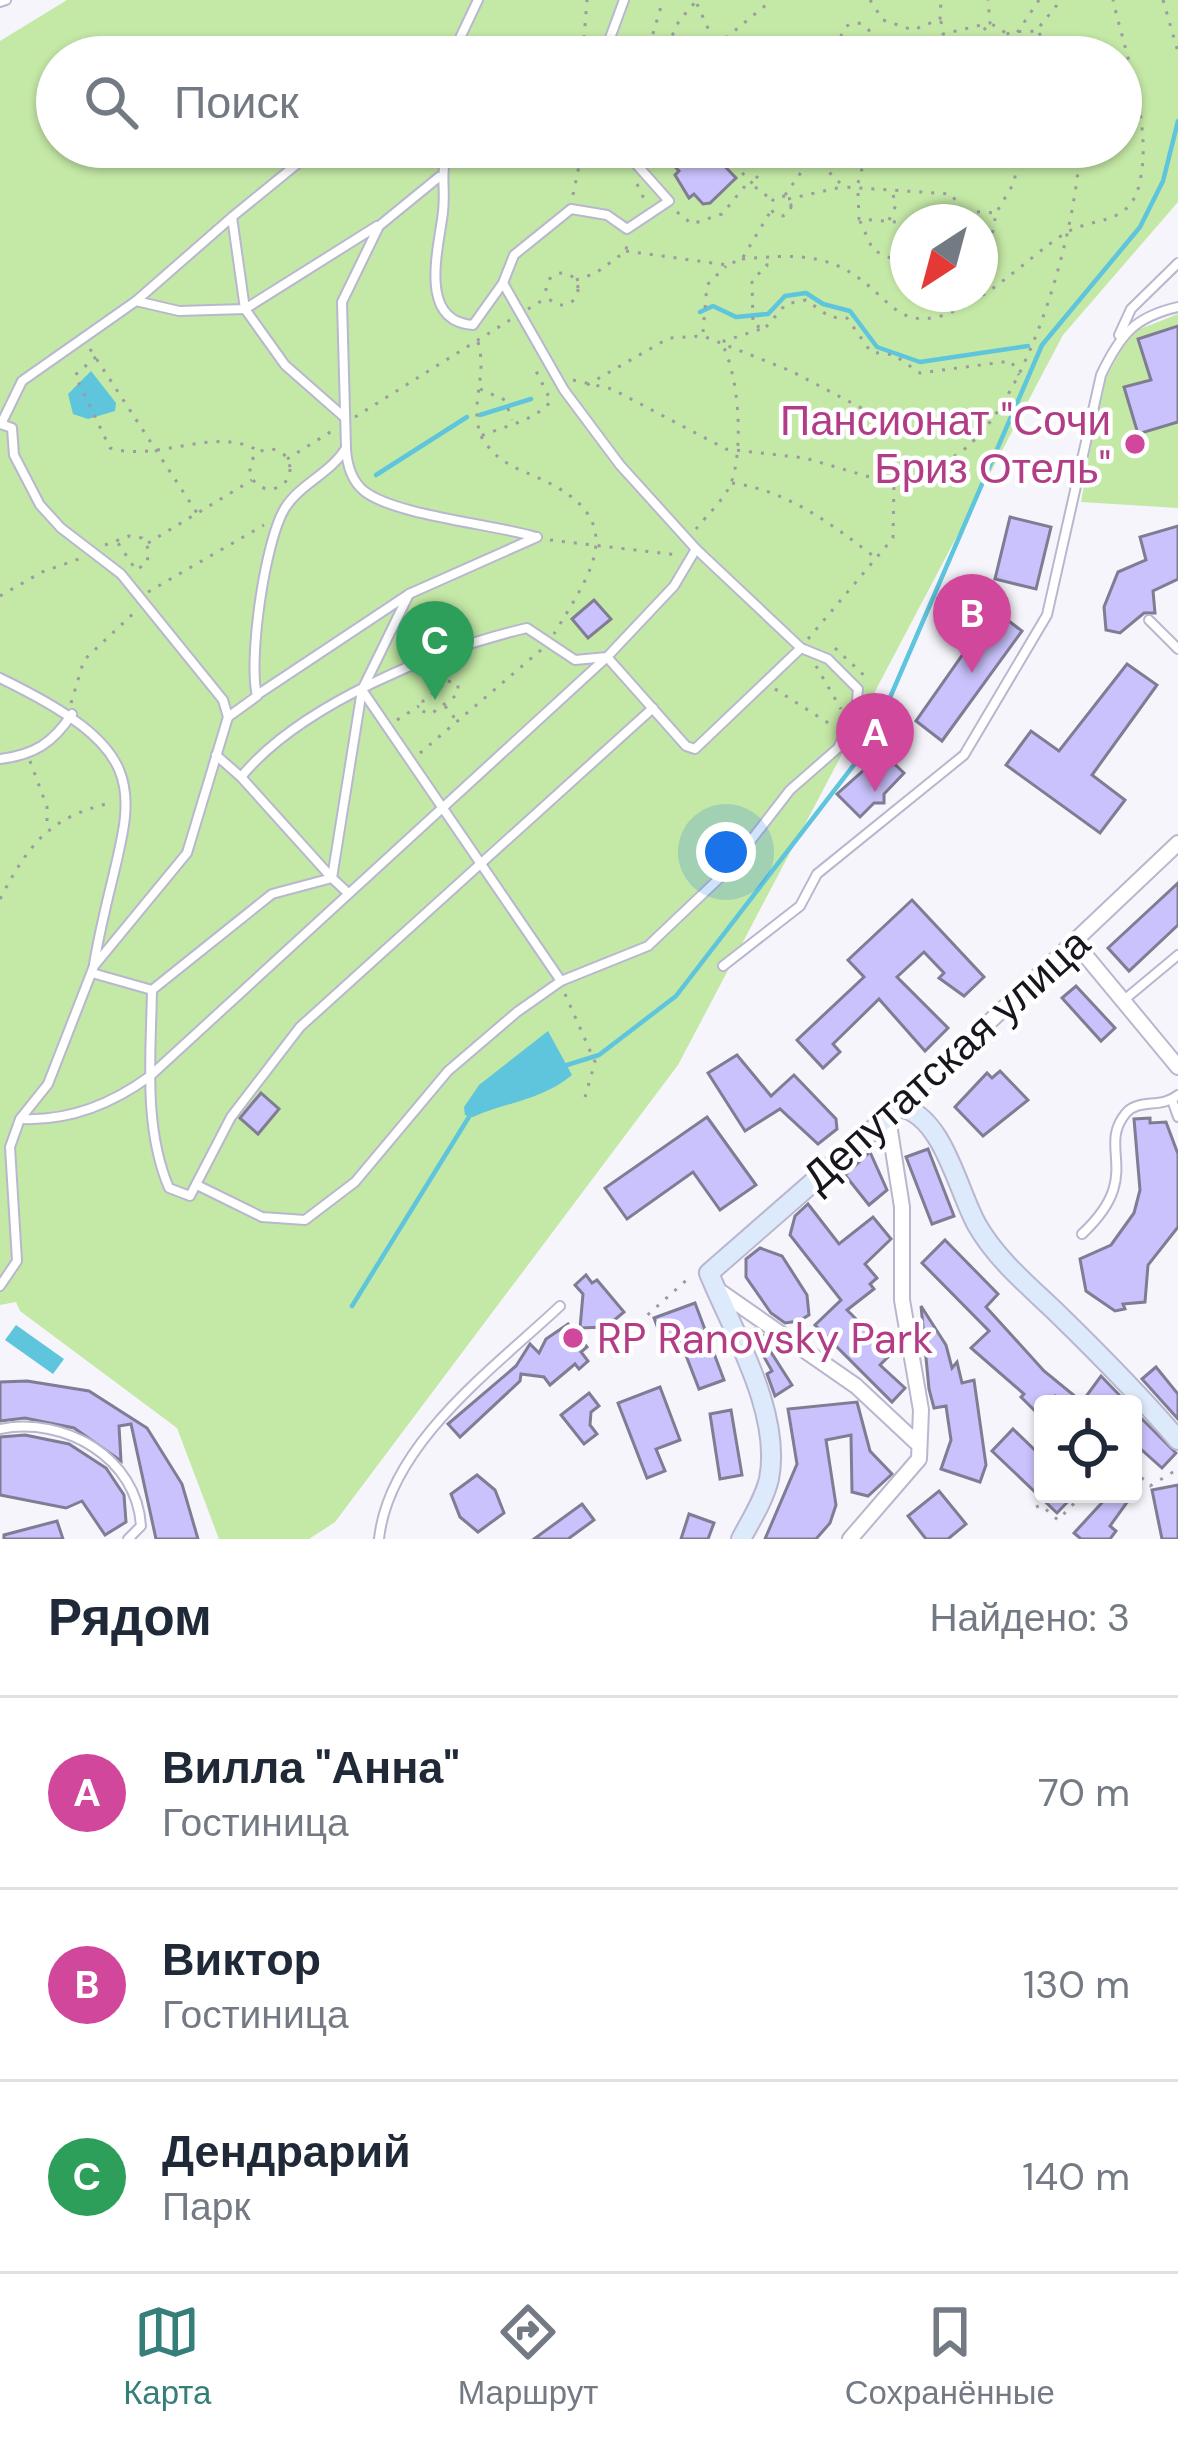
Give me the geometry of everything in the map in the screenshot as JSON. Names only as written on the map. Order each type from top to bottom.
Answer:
[{"type":"street","name":"Депутатская улица","points":[[706,1279],[1076,944],[1178,843]]},
{"type":"street","points":[[1076,944],[1178,1067]]},
{"type":"street","points":[[850,1539],[877,1502],[913,1467],[919,1445],[921,1410],[902,1300],[902,1207],[886,1129],[892,1109],[913,1110],[932,1131],[978,1227],[1004,1262],[1138,1392],[1178,1440]]},
{"type":"street","points":[[706,1279],[856,1387],[919,1445]]},
{"type":"street","points":[[706,1279],[764,1412],[770,1456],[765,1492],[741,1539]]},
{"type":"lane","points":[[461,36],[478,0]]},
{"type":"lane","points":[[610,36],[624,0]]},
{"type":"lane","points":[[93,969],[187,853],[228,717],[223,700],[104,557],[85,549],[40,505],[14,455],[12,428],[0,424],[22,381],[136,301],[292,168]]},
{"type":"lane","points":[[136,301],[179,311],[245,309],[379,226],[439,178],[442,168]]},
{"type":"lane","points":[[439,178],[444,194],[436,253],[438,302],[466,326],[480,319],[514,255],[571,208],[607,215],[628,230],[669,201],[640,168]]},
{"type":"lane","points":[[232,217],[245,309],[285,365],[345,419]]},
{"type":"lane","points":[[379,226],[342,302],[347,468],[364,491],[430,514],[537,537]]},
{"type":"lane","points":[[723,966],[800,906],[817,874],[964,755],[1047,615],[1101,375],[1132,309],[1178,262]]},
{"type":"lane","points":[[199,1186],[262,1217],[305,1220],[380,1156],[448,1071],[561,981],[648,946],[728,870],[790,790],[846,734],[851,721],[858,689],[828,659],[800,648],[693,552],[688,538],[591,430],[503,283]]},
{"type":"lane","points":[[1118,340],[1152,313],[1178,307]]},
{"type":"lane","points":[[257,696],[253,669],[281,515],[346,448]]},
{"type":"lane","points":[[228,717],[409,594],[537,537]]},
{"type":"lane","points":[[20,1119],[42,1120],[115,1102],[150,1076],[607,657],[674,586],[693,552]]},
{"type":"lane","points":[[332,878],[362,690],[409,594]]},
{"type":"lane","points":[[1150,620],[1178,649]]},
{"type":"lane","points":[[241,777],[311,719],[362,690],[484,638],[527,628],[575,660],[607,657]]},
{"type":"lane","points":[[607,657],[695,749],[800,648]]},
{"type":"lane","points":[[0,678],[72,714],[122,767],[127,800],[93,969],[48,1084],[20,1119],[10,1147],[17,1261],[0,1286]]},
{"type":"lane","points":[[362,690],[561,981]]},
{"type":"lane","points":[[152,990],[150,1076],[163,1174],[180,1195],[190,1196],[231,1117],[300,1027],[652,709]]},
{"type":"lane","points":[[0,759],[28,755],[48,744],[72,714]]},
{"type":"lane","points":[[216,755],[348,893]]},
{"type":"lane","points":[[152,990],[272,894],[332,878]]},
{"type":"lane","points":[[1123,1001],[1178,955]]},
{"type":"lane","points":[[93,969],[152,990]]},
{"type":"lane","points":[[1082,1234],[1107,1210],[1117,1191],[1116,1131],[1127,1112],[1141,1104],[1155,1107],[1175,1098],[1178,1117]]},
{"type":"lane","points":[[379,1539],[382,1505],[414,1457],[481,1381],[560,1306]]},
{"type":"lane","points":[[0,1429],[66,1434],[114,1462],[140,1504],[141,1526],[128,1539]]},
{"type":"path","points":[[584,36],[587,0]]},
{"type":"path","points":[[650,36],[663,0]]},
{"type":"path","points":[[696,0],[712,36]]},
{"type":"path","points":[[675,36],[696,0]]},
{"type":"path","points":[[728,36],[772,0]]},
{"type":"path","points":[[870,0],[874,10],[900,29],[925,28],[940,19]]},
{"type":"path","points":[[979,36],[990,23],[988,0]]},
{"type":"path","points":[[1017,33],[1039,0]]},
{"type":"path","points":[[943,1],[943,34],[990,23],[1007,34],[1036,31],[1061,0]]},
{"type":"path","points":[[1113,0],[1121,36]]},
{"type":"path","points":[[1163,0],[1178,52]]},
{"type":"path","points":[[866,28],[874,10]]},
{"type":"path","points":[[842,36],[845,27],[856,23],[870,36]]},
{"type":"path","points":[[1036,31],[1039,36]]},
{"type":"path","points":[[428,168],[439,178]]},
{"type":"path","points":[[571,208],[579,168]]},
{"type":"path","points":[[737,168],[772,200],[844,187],[951,194],[958,204]]},
{"type":"path","points":[[669,201],[681,217],[699,224],[722,214],[760,168]]},
{"type":"path","points":[[772,209],[785,215],[786,198],[804,168]]},
{"type":"path","points":[[825,168],[844,187]]},
{"type":"path","points":[[862,168],[859,220],[873,250],[890,258]]},
{"type":"path","points":[[998,210],[1013,190],[1014,168]]},
{"type":"path","points":[[554,373],[613,389],[692,434],[734,450],[805,458],[894,484],[965,450],[1020,376],[1067,231],[1077,168]]},
{"type":"path","points":[[998,282],[1067,231],[1126,211],[1141,168]]},
{"type":"path","points":[[633,178],[650,216]]},
{"type":"path","points":[[887,222],[896,205],[890,188]]},
{"type":"path","points":[[742,259],[772,209],[772,200]]},
{"type":"path","points":[[859,220],[890,222]]},
{"type":"path","points":[[626,251],[628,230]]},
{"type":"path","points":[[576,280],[596,273],[626,251],[727,265]]},
{"type":"path","points":[[703,336],[706,285],[727,265],[742,259],[816,256],[890,303]]},
{"type":"path","points":[[764,328],[753,325],[752,280],[767,266],[765,257]]},
{"type":"path","points":[[565,273],[576,280],[578,292],[571,302],[559,304],[548,297],[546,285],[553,275],[565,273]]},
{"type":"path","points":[[287,459],[548,297]]},
{"type":"path","points":[[721,342],[764,328],[786,304],[806,300],[830,317],[847,318],[872,352],[895,355],[920,373],[1011,361],[1020,376]]},
{"type":"path","points":[[905,312],[916,319],[934,312]]},
{"type":"path","points":[[408,763],[549,642],[599,549],[588,518],[573,500],[544,480],[504,464],[481,436],[475,412],[484,364],[466,326]]},
{"type":"path","points":[[587,385],[669,338],[703,336],[791,370],[892,424],[994,411]]},
{"type":"path","points":[[84,339],[197,513]]},
{"type":"path","points":[[688,538],[731,483],[738,416],[734,376],[721,342]]},
{"type":"path","points":[[96,357],[75,374],[110,448],[129,454],[235,441],[260,452],[275,450],[287,459],[290,474],[280,487],[265,489],[253,479],[250,464],[260,452]]},
{"type":"path","points":[[481,436],[542,412],[551,400],[535,371]]},
{"type":"path","points":[[480,389],[507,404],[512,422]]},
{"type":"path","points":[[146,544],[253,479]]},
{"type":"path","points":[[731,483],[761,487],[798,503],[877,559]]},
{"type":"path","points":[[800,648],[893,538],[894,484]]},
{"type":"path","points":[[72,714],[71,692],[80,681],[84,660],[142,604],[148,590],[281,515]]},
{"type":"path","points":[[129,536],[146,544],[147,562],[136,570],[118,543],[129,536]]},
{"type":"path","points":[[537,537],[599,549],[693,552]]},
{"type":"path","points":[[0,596],[61,563],[104,557]]},
{"type":"path","points":[[800,648],[839,646],[862,668],[869,685],[857,703]]},
{"type":"path","points":[[812,652],[831,697],[851,721]]},
{"type":"path","points":[[424,664],[436,691]]},
{"type":"path","points":[[386,728],[448,681],[458,684],[458,694],[431,714],[421,705]]},
{"type":"path","points":[[762,684],[794,696],[846,734]]},
{"type":"path","points":[[444,705],[457,721]]},
{"type":"path","points":[[28,755],[47,807],[47,828]]},
{"type":"path","points":[[0,899],[47,828],[71,812],[127,800]]},
{"type":"path","points":[[561,981],[595,1062],[585,1097]]},
{"type":"path","points":[[603,1354],[706,1279]]},
{"type":"path","points":[[1142,1478],[1150,1486],[1178,1469]]},
{"type":"path","points":[[1036,1507],[1058,1520],[1074,1503]]},
{"type":"green space","points":[[67,0],[1178,0],[1178,202],[1063,335],[678,1065],[335,1522],[309,1539],[219,1539],[177,1428],[20,1311],[16,1302],[0,1305],[0,41]]},
{"type":"green space","name":"Пансионат \"Сочи Бриз Отель\"","points":[[1178,314],[1178,508],[1081,502],[1101,387],[1130,333]]},
{"type":"water","points":[[91,371],[116,403],[115,411],[88,419],[73,414],[68,394]]},
{"type":"water","points":[[548,1031],[572,1075],[536,1095],[473,1117],[465,1115],[464,1107],[479,1085]]},
{"type":"water","points":[[16,1325],[64,1359],[53,1374],[5,1340]]},
{"type":"building","points":[[676,168],[726,168],[736,178],[703,204],[694,194],[689,198],[675,175]]},
{"type":"building","points":[[1178,326],[1178,422],[1138,434],[1124,387],[1151,380],[1138,339]]},
{"type":"building","points":[[1010,517],[1051,527],[1036,589],[995,579]]},
{"type":"building","points":[[1178,526],[1178,579],[1153,591],[1155,613],[1144,613],[1120,633],[1106,630],[1104,607],[1118,572],[1146,560],[1140,537]]},
{"type":"building","points":[[594,600],[611,619],[588,638],[572,619]]},
{"type":"building","points":[[994,610],[1022,631],[942,741],[916,721]]},
{"type":"building","points":[[1127,664],[1157,685],[1092,775],[1125,800],[1100,833],[1006,765],[1031,731],[1059,751]]},
{"type":"building","points":[[883,753],[904,773],[884,794],[884,803],[874,803],[860,817],[837,794]]},
{"type":"building","points":[[1178,883],[1178,925],[1129,971],[1108,948]]},
{"type":"building","points":[[912,900],[984,977],[964,996],[939,978],[944,973],[924,952],[897,977],[948,1028],[925,1051],[879,999],[833,1044],[840,1052],[823,1068],[797,1040],[864,977],[848,960]]},
{"type":"building","points":[[1076,986],[1115,1028],[1101,1041],[1062,998]]},
{"type":"building","points":[[737,1055],[771,1096],[794,1075],[836,1119],[837,1129],[818,1144],[780,1109],[745,1131],[708,1073]]},
{"type":"building","points":[[1000,1071],[1028,1100],[983,1136],[955,1107],[987,1073],[992,1078]]},
{"type":"building","points":[[261,1093],[279,1109],[258,1134],[240,1118]]},
{"type":"building","points":[[707,1117],[756,1185],[720,1210],[693,1172],[627,1219],[605,1188]]},
{"type":"building","points":[[1150,1118],[1150,1123],[1166,1122],[1178,1154],[1178,1227],[1148,1265],[1145,1302],[1123,1304],[1125,1309],[1115,1311],[1086,1291],[1080,1259],[1111,1245],[1134,1213],[1140,1190],[1134,1119]]},
{"type":"building","points":[[928,1149],[954,1216],[932,1224],[906,1157]]},
{"type":"building","points":[[870,1152],[887,1190],[869,1205],[845,1175]]},
{"type":"building","points":[[808,1204],[839,1244],[873,1217],[891,1239],[865,1264],[877,1278],[870,1284],[874,1289],[847,1310],[891,1354],[880,1365],[905,1388],[892,1402],[815,1325],[841,1300],[790,1235],[795,1216]]},
{"type":"building","points":[[945,1240],[998,1294],[986,1307],[1044,1371],[1073,1395],[1034,1395],[1034,1410],[1021,1397],[1024,1394],[971,1348],[989,1331],[922,1263]]},
{"type":"building","points":[[760,1248],[782,1256],[807,1295],[809,1315],[785,1323],[771,1313],[746,1277],[746,1259]]},
{"type":"building","points":[[586,1275],[592,1283],[597,1280],[624,1312],[606,1327],[580,1328],[583,1294],[575,1285]]},
{"type":"building","points":[[695,1303],[724,1380],[699,1389],[680,1340],[664,1345],[654,1318]]},
{"type":"building","points":[[921,1306],[946,1345],[952,1368],[957,1362],[962,1383],[974,1380],[986,1465],[980,1482],[941,1469],[951,1440],[946,1406],[934,1408],[929,1389]]},
{"type":"building","points":[[568,1324],[587,1347],[581,1352],[588,1361],[579,1369],[575,1364],[550,1385],[544,1377],[521,1374],[520,1381],[460,1437],[448,1424],[516,1366],[530,1344],[539,1353],[546,1339]]},
{"type":"building","points":[[754,1329],[775,1344],[769,1349],[792,1385],[775,1396],[767,1374],[772,1371],[750,1332]]},
{"type":"building","points":[[1156,1367],[1178,1394],[1178,1419],[1142,1379]]},
{"type":"building","points":[[1101,1376],[1119,1395],[1087,1395]]},
{"type":"building","points":[[27,1381],[89,1391],[147,1428],[182,1484],[198,1539],[156,1539],[131,1424],[119,1426],[121,1461],[74,1428],[25,1418],[0,1421],[0,1382]]},
{"type":"building","points":[[660,1387],[680,1440],[656,1449],[665,1471],[647,1478],[618,1403]]},
{"type":"building","points":[[589,1393],[599,1406],[591,1412],[590,1425],[597,1434],[584,1444],[561,1415]]},
{"type":"building","points":[[857,1402],[870,1451],[892,1474],[868,1496],[852,1492],[851,1435],[826,1440],[836,1505],[830,1523],[816,1539],[765,1539],[797,1464],[788,1409]]},
{"type":"building","points":[[731,1410],[742,1475],[720,1479],[710,1414]]},
{"type":"building","points":[[1142,1419],[1176,1453],[1162,1468],[1142,1450]]},
{"type":"building","points":[[1013,1429],[1034,1449],[1034,1491],[992,1451]]},
{"type":"building","points":[[25,1435],[69,1444],[106,1468],[124,1495],[126,1522],[105,1535],[82,1501],[66,1508],[0,1495],[0,1437]]},
{"type":"building","points":[[477,1475],[495,1490],[504,1513],[478,1532],[460,1517],[451,1494]]},
{"type":"building","points":[[1178,1485],[1178,1539],[1162,1539],[1152,1490]]},
{"type":"building","points":[[939,1491],[966,1524],[948,1539],[926,1539],[908,1516]]},
{"type":"building","points":[[1047,1503],[1066,1503],[1057,1513]]},
{"type":"building","points":[[1102,1503],[1127,1503],[1110,1526],[1116,1531],[1110,1539],[1081,1539],[1074,1533]]},
{"type":"building","points":[[582,1504],[594,1520],[568,1539],[534,1539]]},
{"type":"building","points":[[689,1514],[714,1523],[708,1539],[681,1539]]},
{"type":"building","points":[[57,1521],[63,1539],[4,1539],[4,1535]]},
{"type":"waterway","points":[[567,1065],[599,1055],[676,996],[870,744],[1042,345],[1140,227],[1163,181],[1178,121]]},
{"type":"waterway","points":[[700,312],[713,306],[736,317],[768,314],[785,296],[806,293],[823,304],[850,311],[877,347],[920,362],[1028,346]]},
{"type":"waterway","points":[[480,415],[531,399]]},
{"type":"waterway","points":[[376,475],[467,417]]},
{"type":"waterway","points":[[352,1306],[472,1112]]},
{"type":"place","name":"Пансионат \"Сочи Бриз Отель\"","points":[[1135,444]]},
{"type":"place","name":"Виктор","points":[[972,673]]},
{"type":"place","name":"Дендрарий","points":[[435,700]]},
{"type":"place","name":"Вилла \"Анна\"","points":[[875,792]]},
{"type":"place","name":"RP Ranovsky Park","points":[[573,1338]]}]
